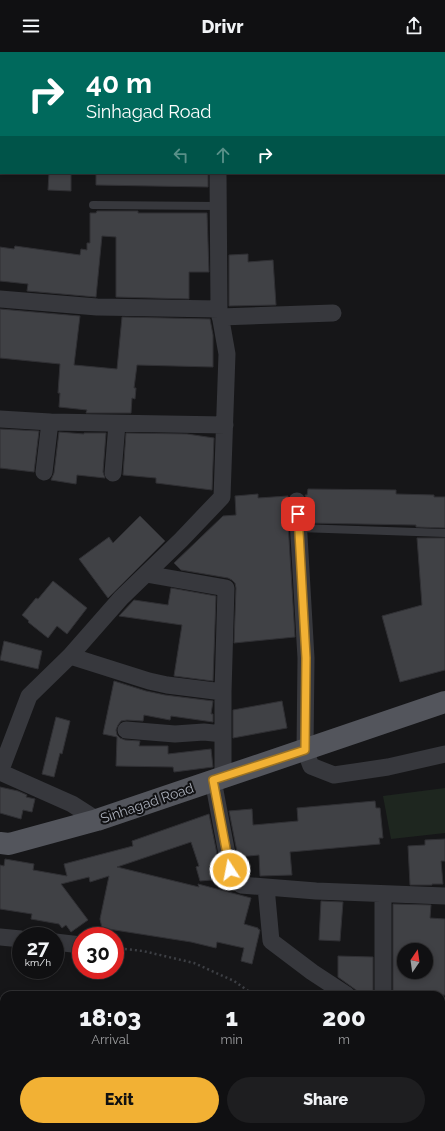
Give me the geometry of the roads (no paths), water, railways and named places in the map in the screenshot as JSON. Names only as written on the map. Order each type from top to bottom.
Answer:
[{"type":"main road","name":"Sinhagad Road","points":[[0,843],[10,844],[30,837],[49,834],[97,820],[445,702]]},
{"type":"main road","name":"Sinhagad Road","points":[[0,828],[30,837]]},
{"type":"street","points":[[97,820],[72,804],[0,772],[28,696],[70,656],[121,598],[181,540],[222,497],[227,354],[219,313],[218,174]]},
{"type":"street","points":[[0,299],[97,308],[219,313],[333,313]]},
{"type":"street","points":[[0,419],[50,422],[225,426]]},
{"type":"street","points":[[44,472],[50,422]]},
{"type":"street","points":[[113,473],[117,424]]},
{"type":"street","points":[[297,501],[306,658],[305,750],[311,766],[334,774],[388,767],[445,754]]},
{"type":"street","points":[[146,574],[226,588],[223,734],[218,779],[230,870],[241,885],[383,894],[445,896]]},
{"type":"street","points":[[70,656],[148,681],[167,685],[223,692]]},
{"type":"street","points":[[126,730],[175,734],[204,732],[223,734]]},
{"type":"street","points":[[266,887],[271,941],[312,972],[341,991]]},
{"type":"street","points":[[383,894],[383,991]]},
{"type":"street","points":[[0,937],[12,938]]},
{"type":"lane","points":[[93,205],[218,206]]},
{"type":"lane","points":[[299,528],[445,533]]}]
